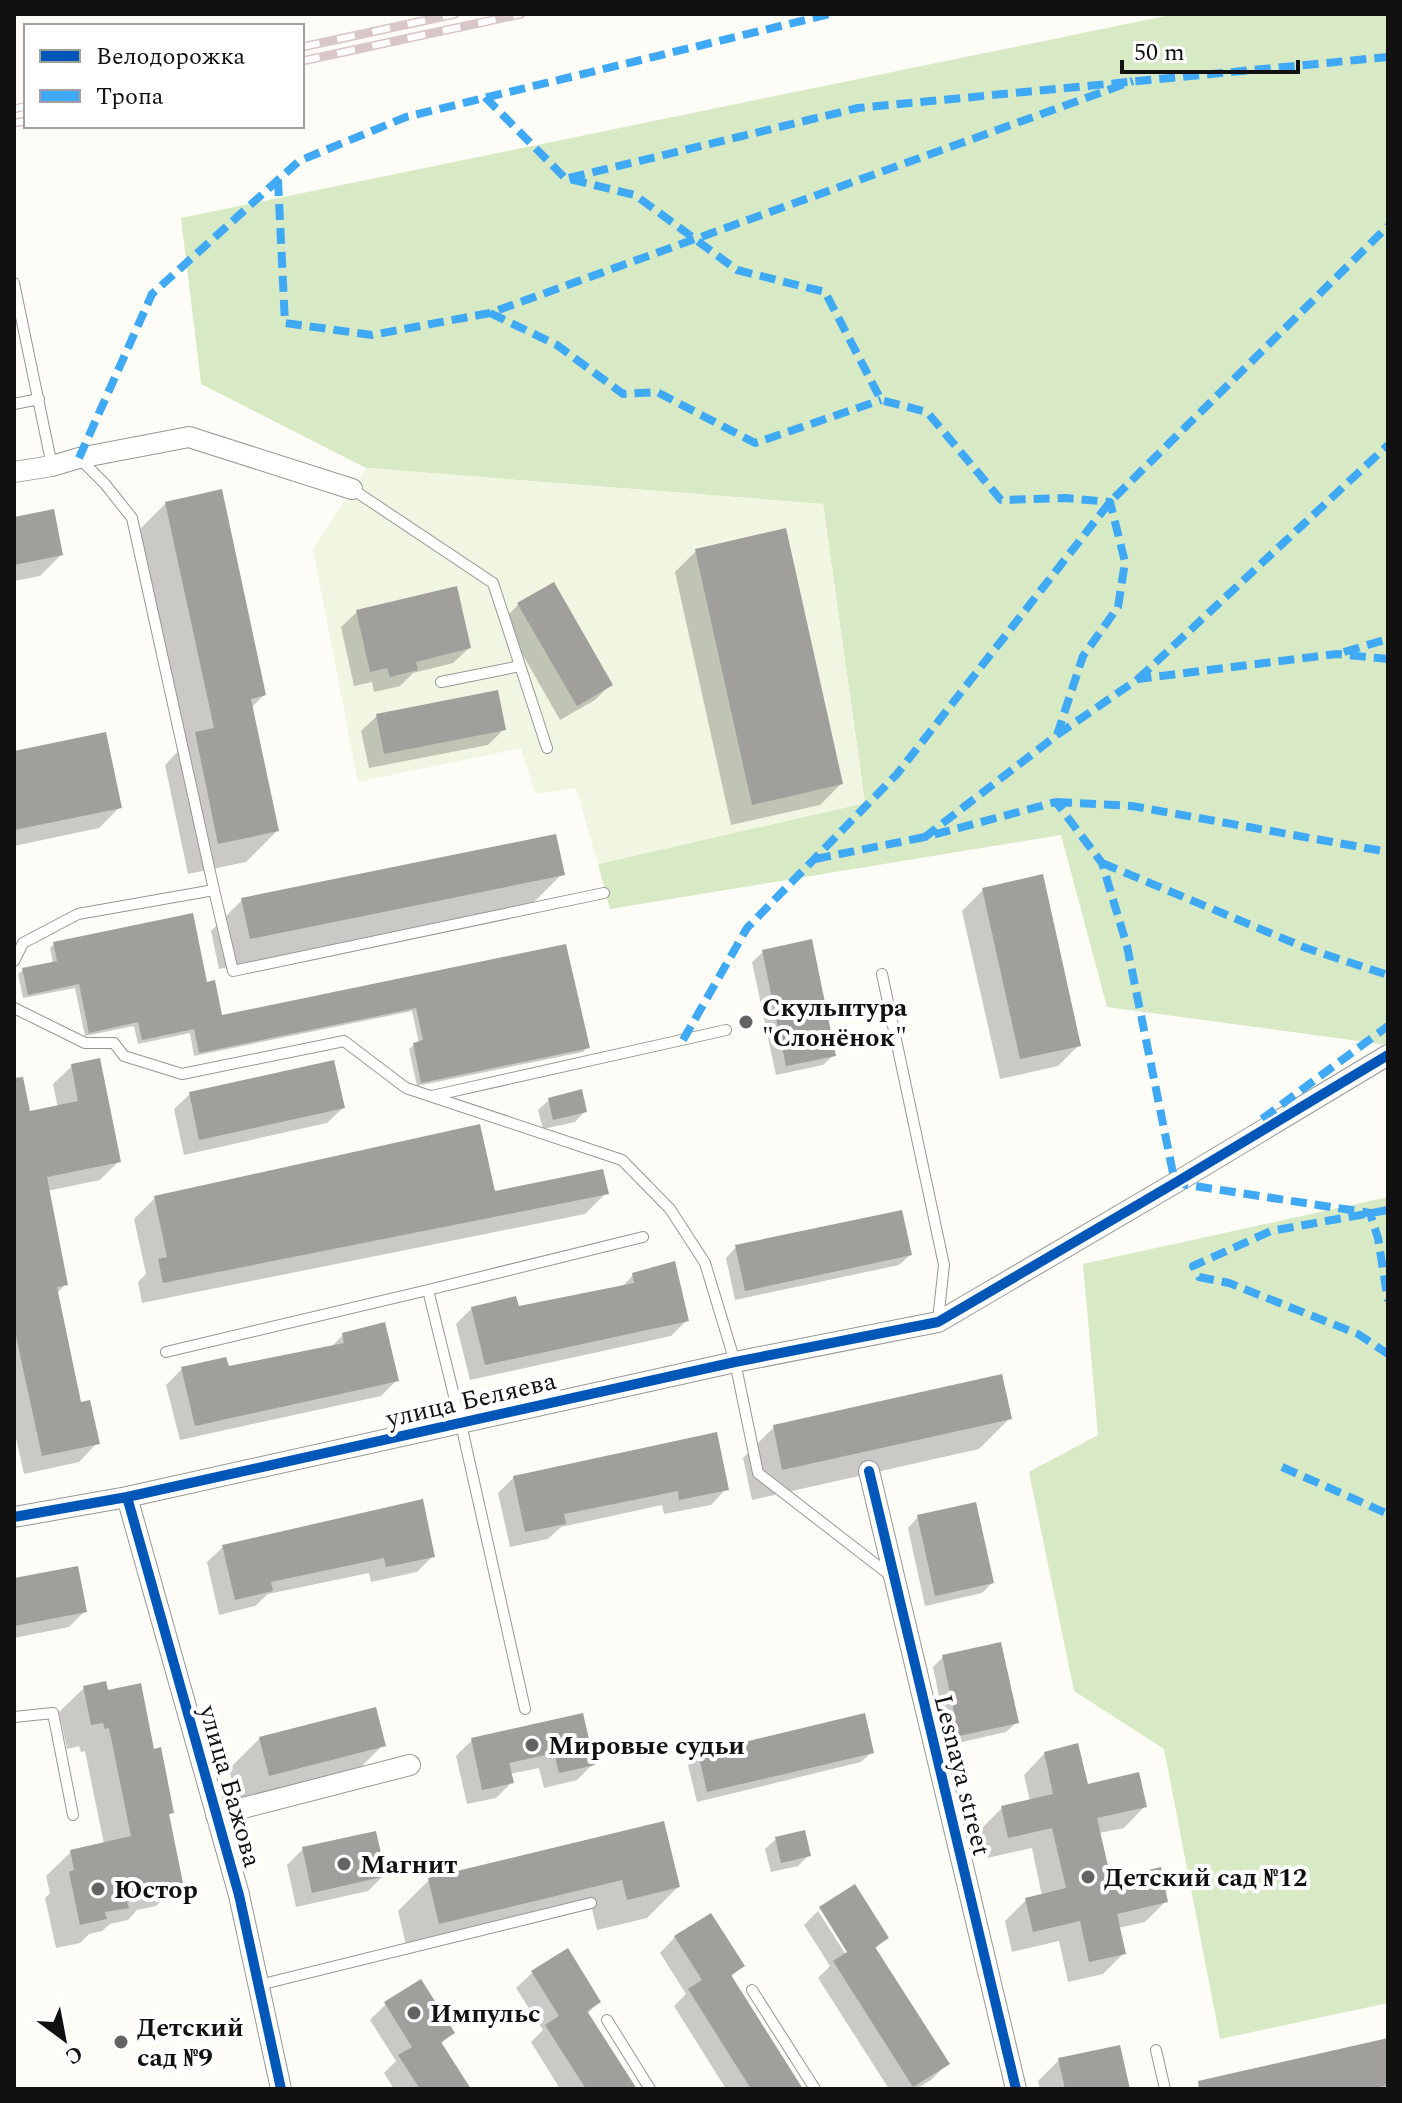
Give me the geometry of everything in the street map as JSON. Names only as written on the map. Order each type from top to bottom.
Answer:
[{"type":"street","points":[[14,472],[189,437],[352,489]]},
{"type":"street","name":"улица Беляева","points":[[14,1517],[127,1497],[735,1362],[938,1322],[1388,1055]]},
{"type":"street","name":"Lesnaya street","points":[[869,1471],[1016,2089]]},
{"type":"street","name":"улица Бажова","points":[[127,1497],[239,1895],[281,2089]]},
{"type":"street","points":[[216,1815],[410,1765]]},
{"type":"lane","points":[[14,283],[52,466]]},
{"type":"lane","points":[[14,404],[39,399]]},
{"type":"lane","points":[[79,458],[132,518],[233,971],[604,893]]},
{"type":"lane","points":[[352,489],[493,583],[547,748]]},
{"type":"lane","points":[[441,682],[520,666]]},
{"type":"lane","points":[[14,961],[23,943],[78,914],[214,890]]},
{"type":"lane","points":[[882,974],[944,1265],[938,1322]]},
{"type":"lane","points":[[14,1008],[85,1043],[114,1043],[124,1056],[182,1074],[344,1041],[406,1088],[622,1160],[670,1209],[705,1263],[735,1362],[758,1473],[893,1578]]},
{"type":"lane","points":[[430,1096],[726,1030]]},
{"type":"lane","points":[[166,1352],[643,1237]]},
{"type":"lane","points":[[428,1290],[525,1709]]},
{"type":"lane","points":[[14,1717],[53,1713],[73,1815]]},
{"type":"lane","points":[[259,1985],[591,1903]]},
{"type":"lane","points":[[752,1990],[815,2089]]},
{"type":"lane","points":[[607,2020],[650,2089]]},
{"type":"lane","points":[[1156,2050],[1165,2089]]},
{"type":"green space","points":[[1175,14],[1388,14],[1388,1045],[1107,1007],[1061,835],[610,909],[598,864],[865,803],[823,504],[366,468],[201,384],[181,218]]},
{"type":"green space","points":[[366,468],[823,504],[865,803],[598,864],[576,788],[535,794],[521,748],[358,782],[313,549]]},
{"type":"green space","points":[[1388,1197],[1388,2003],[1220,2039],[1164,1749],[1074,1691],[1029,1472],[1098,1435],[1083,1264]]},
{"type":"building","points":[[222,489],[266,695],[251,699],[279,831],[218,844],[195,732],[214,728],[165,502]]},
{"type":"building","points":[[54,509],[63,555],[14,565],[14,517]]},
{"type":"building","points":[[786,528],[843,784],[752,805],[695,549]]},
{"type":"building","points":[[554,582],[613,685],[577,706],[517,603]]},
{"type":"building","points":[[457,586],[471,648],[416,662],[418,670],[390,677],[387,668],[370,672],[356,610]]},
{"type":"building","points":[[498,690],[506,730],[384,754],[376,714]]},
{"type":"building","points":[[106,732],[122,808],[14,830],[14,751]]},
{"type":"building","points":[[556,834],[565,875],[250,939],[241,898]]},
{"type":"building","points":[[1043,874],[1081,1046],[1020,1059],[982,888]]},
{"type":"building","points":[[193,913],[207,982],[215,980],[222,1015],[566,944],[590,1048],[421,1083],[413,1043],[423,1040],[416,1008],[199,1053],[194,1029],[142,1040],[138,1022],[89,1033],[79,984],[28,995],[22,968],[57,961],[53,942]]},
{"type":"building","points":[[812,939],[836,1056],[786,1066],[762,950]]},
{"type":"building","points":[[100,1058],[121,1162],[47,1177],[68,1285],[57,1287],[81,1402],[90,1400],[100,1444],[42,1456],[14,1327],[14,1078],[23,1077],[30,1111],[78,1101],[71,1064]]},
{"type":"building","points":[[334,1060],[345,1108],[199,1140],[189,1092]]},
{"type":"building","points":[[582,1089],[587,1112],[553,1120],[548,1098]]},
{"type":"building","points":[[480,1124],[495,1191],[603,1169],[609,1194],[163,1283],[158,1259],[167,1257],[154,1196]]},
{"type":"building","points":[[902,1210],[912,1255],[745,1291],[735,1245]]},
{"type":"building","points":[[675,1261],[689,1321],[485,1365],[471,1307],[516,1296],[519,1306],[634,1283],[632,1273]]},
{"type":"building","points":[[385,1322],[399,1381],[195,1426],[181,1367],[226,1357],[229,1366],[344,1343],[342,1333]]},
{"type":"building","points":[[1002,1374],[1012,1419],[782,1470],[773,1425]]},
{"type":"building","points":[[717,1432],[729,1490],[679,1500],[678,1491],[564,1514],[566,1524],[525,1532],[513,1476]]},
{"type":"building","points":[[423,1499],[435,1557],[386,1567],[384,1558],[271,1582],[273,1591],[235,1600],[222,1545]]},
{"type":"building","points":[[976,1502],[994,1583],[935,1596],[917,1515]]},
{"type":"building","points":[[78,1566],[87,1612],[14,1626],[14,1578]]},
{"type":"building","points":[[1001,1642],[1019,1723],[959,1736],[942,1655]]},
{"type":"building","points":[[106,1681],[108,1690],[141,1683],[154,1749],[161,1747],[174,1813],[169,1814],[183,1883],[153,1889],[154,1896],[127,1902],[129,1908],[105,1912],[107,1919],[80,1925],[69,1872],[74,1870],[70,1850],[131,1836],[109,1728],[105,1729],[103,1723],[91,1725],[83,1686]]},
{"type":"building","points":[[376,1707],[386,1746],[269,1776],[259,1737]]},
{"type":"building","points":[[583,1713],[595,1765],[559,1773],[554,1753],[509,1763],[514,1783],[482,1790],[471,1738]]},
{"type":"building","points":[[865,1713],[874,1753],[707,1792],[698,1753]]},
{"type":"building","points":[[1078,1743],[1088,1784],[1139,1772],[1147,1807],[1097,1818],[1111,1879],[1161,1867],[1168,1902],[1117,1914],[1126,1954],[1089,1962],[1080,1921],[1033,1932],[1025,1898],[1066,1888],[1052,1828],[1008,1838],[1001,1806],[1053,1794],[1044,1752]]},
{"type":"building","points":[[664,1821],[680,1887],[627,1900],[622,1880],[439,1924],[428,1878]]},
{"type":"building","points":[[805,1830],[811,1856],[781,1863],[775,1837]]},
{"type":"building","points":[[376,1831],[386,1876],[312,1893],[302,1847]]},
{"type":"building","points":[[855,1884],[889,1938],[875,1947],[950,2064],[913,2087],[833,1961],[847,1952],[819,1907]]},
{"type":"building","points":[[711,1913],[745,1966],[731,1975],[803,2089],[751,2089],[688,1989],[702,1980],[674,1936]]},
{"type":"building","points":[[568,1948],[601,2002],[587,2011],[637,2089],[586,2089],[545,2025],[559,2016],[531,1971]]},
{"type":"building","points":[[421,1979],[455,2033],[441,2042],[471,2089],[420,2089],[398,2055],[412,2047],[384,2002]]},
{"type":"building","points":[[1388,2038],[1388,2085],[1370,2089],[1199,2089],[1198,2081]]},
{"type":"building","points":[[1120,2045],[1130,2089],[1065,2089],[1058,2058]]},
{"type":"railway","points":[[304,47],[455,14]]},
{"type":"railway","points":[[304,61],[521,14]]},
{"type":"railway","points":[[14,109],[24,106]]},
{"type":"railway","points":[[14,123],[24,121]]},
{"type":"marked path","points":[[79,458],[152,294],[299,161],[406,117],[830,14]]},
{"type":"marked path","points":[[569,178],[858,108],[1388,57]]},
{"type":"marked path","points":[[278,180],[285,323],[372,335],[490,313],[1133,81]]},
{"type":"marked path","points":[[485,97],[565,178],[635,195],[737,270],[825,292],[881,400],[927,412],[1001,500],[1066,498],[1110,502],[1125,562],[1118,607],[1083,656],[1057,735],[925,837],[1056,802],[1102,863],[1127,946],[1175,1183],[1370,1213],[1378,1238],[1388,1301]]},
{"type":"marked path","points":[[683,1040],[747,928],[897,774],[1110,502],[1388,226]]},
{"type":"marked path","points":[[490,313],[557,345],[623,394],[657,392],[755,443],[881,400]]},
{"type":"marked path","points":[[1138,679],[1388,445]]},
{"type":"marked path","points":[[1344,652],[1388,639]]},
{"type":"marked path","points":[[1057,735],[1138,679],[1336,654],[1388,659]]},
{"type":"marked path","points":[[1056,802],[1132,806],[1388,852]]},
{"type":"marked path","points":[[815,859],[925,837]]},
{"type":"marked path","points":[[1102,863],[1306,948],[1388,975]]},
{"type":"marked path","points":[[1262,1119],[1388,1026]]},
{"type":"marked path","points":[[1388,1210],[1271,1231],[1193,1266],[1199,1277],[1229,1283],[1358,1334],[1388,1354]]},
{"type":"marked path","points":[[1282,1467],[1388,1514]]},
{"type":"cycle path","points":[[14,1517],[127,1497],[735,1362],[938,1322],[1388,1055]]},
{"type":"cycle path","points":[[869,1471],[1016,2089]]},
{"type":"cycle path","points":[[127,1497],[239,1895],[281,2089]]},
{"type":"place","name":"Скульптура \"Слонёнок\"","points":[[746,1022]]},
{"type":"place","name":"Мировые судьи","points":[[532,1745]]},
{"type":"place","name":"Магнит","points":[[344,1864]]},
{"type":"place","name":"Детский сад №12","points":[[1088,1877]]},
{"type":"place","name":"Юстор","points":[[98,1889]]},
{"type":"place","name":"Импульс","points":[[414,2013]]},
{"type":"place","name":"Детский сад №9","points":[[121,2042]]}]
